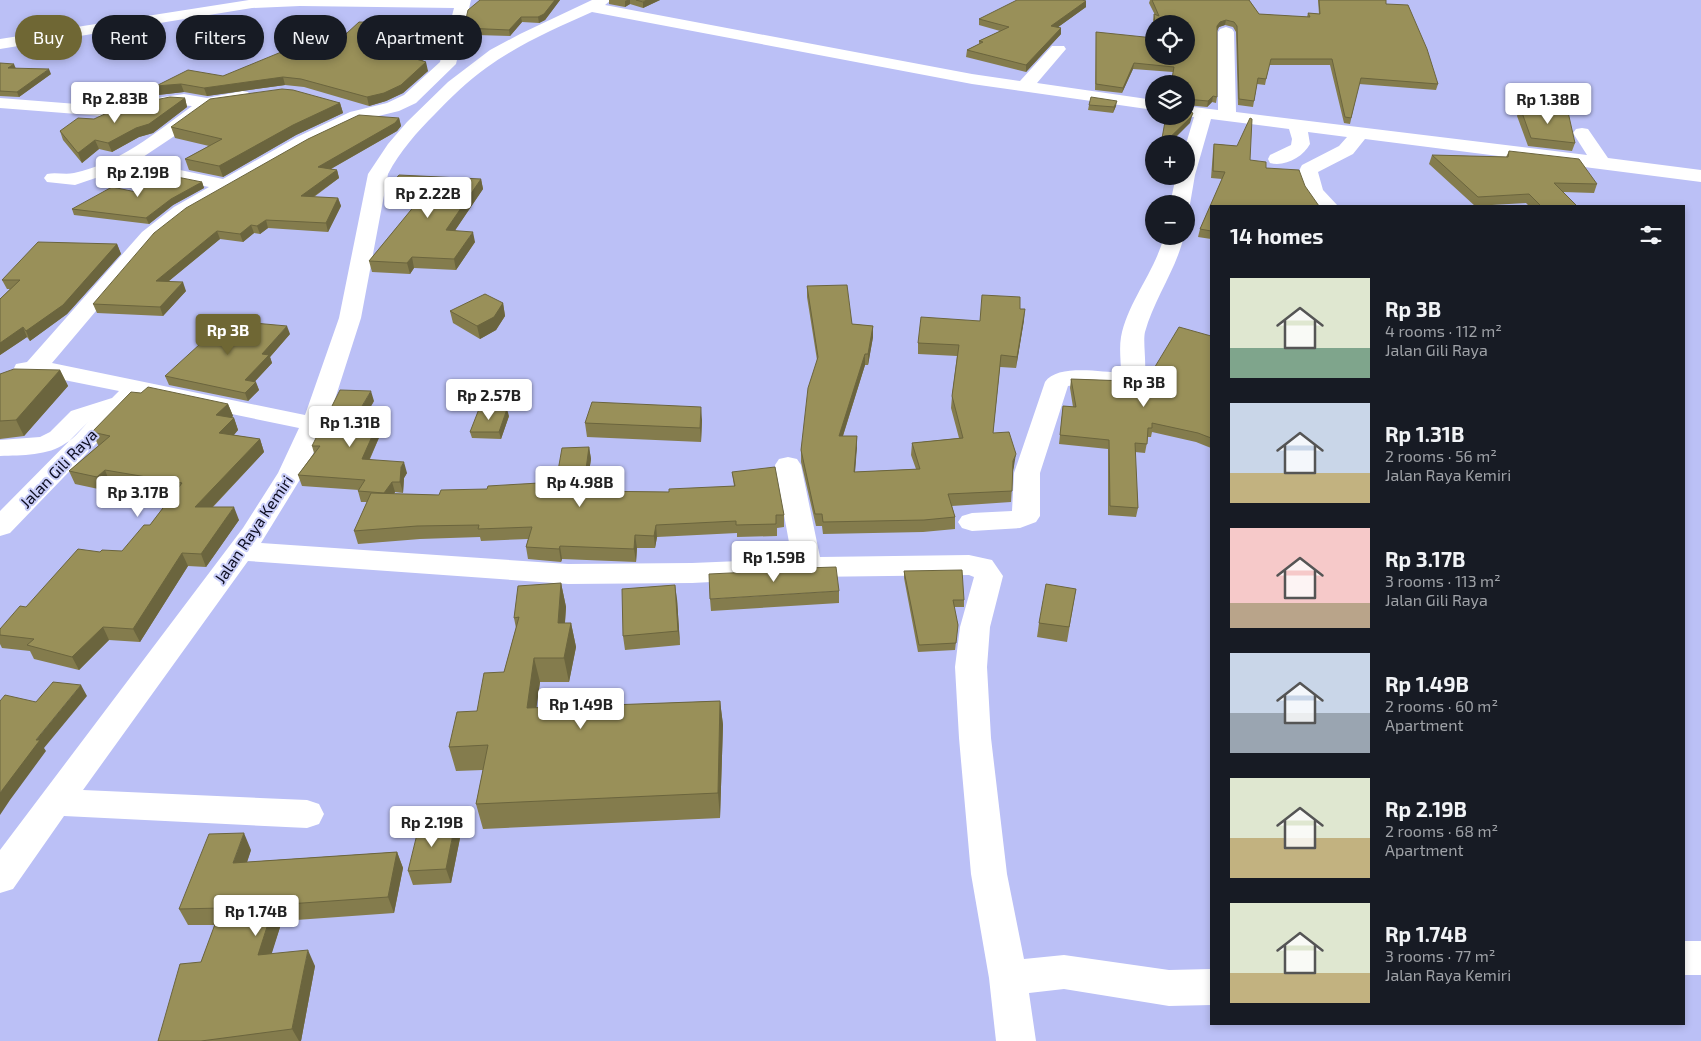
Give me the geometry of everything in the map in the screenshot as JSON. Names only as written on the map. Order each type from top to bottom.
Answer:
[{"type":"street","points":[[0,44],[252,4],[292,2],[463,2],[462,64],[403,104],[368,113],[286,150],[181,211],[149,236],[34,369],[0,385]]},
{"type":"street","points":[[597,3],[878,62],[1145,104]]},
{"type":"street","name":"Jalan Raya Kemiri","points":[[0,878],[241,551],[291,473],[314,424],[350,318],[378,174],[389,154],[405,133],[451,88],[462,64],[516,43],[597,3]]},
{"type":"street","points":[[1226,32],[1229,59],[1226,77],[1227,115]]},
{"type":"street","points":[[1025,86],[1058,49]]},
{"type":"street","points":[[0,103],[123,116],[145,105],[166,100],[184,99],[207,103],[255,94]]},
{"type":"street","points":[[54,178],[75,180],[122,163],[170,131],[207,103]]},
{"type":"street","points":[[338,105],[368,113]]},
{"type":"street","points":[[1195,112],[1701,176]]},
{"type":"street","points":[[1277,159],[1298,150],[1302,144],[1302,135],[1296,125]]},
{"type":"street","points":[[1327,205],[1312,190],[1308,179],[1310,169],[1346,150],[1360,133]]},
{"type":"street","points":[[1582,133],[1601,162]]},
{"type":"street","points":[[122,163],[226,185]]},
{"type":"street","points":[[972,522],[1020,519],[1026,516],[1028,505],[1027,474],[1057,382],[1065,378],[1129,380],[1133,378],[1131,351],[1134,333],[1142,309],[1161,273],[1171,245]]},
{"type":"street","points":[[0,373],[34,369],[106,381],[130,396]]},
{"type":"street","points":[[0,448],[49,444],[59,437],[80,416],[144,389],[314,424]]},
{"type":"street","name":"Jalan Gili Raya","points":[[0,527],[130,396]]},
{"type":"street","points":[[788,465],[808,567]]},
{"type":"street","points":[[241,551],[568,574],[692,573],[808,567],[969,565],[982,567],[989,576],[975,626],[972,676],[975,738],[988,874],[1008,978],[1016,1041]]},
{"type":"street","points":[[55,802],[307,814]]},
{"type":"street","points":[[1685,958],[1701,958]]},
{"type":"street","points":[[1008,978],[1064,972],[1168,988],[1210,987]]},
{"type":"building","points":[[480,0],[555,0],[544,14],[538,17],[521,17],[509,30],[482,29],[482,15],[467,15],[468,10]]},
{"type":"building","points":[[1017,0],[1086,1],[1051,26],[1061,28],[1026,65],[967,50],[983,42],[979,41],[1009,27],[979,19]]},
{"type":"building","points":[[1152,0],[1249,0],[1259,14],[1310,17],[1308,13],[1320,14],[1319,0],[1386,0],[1386,4],[1408,5],[1427,49],[1438,84],[1361,78],[1351,118],[1345,117],[1332,59],[1271,59],[1266,79],[1258,78],[1254,101],[1239,99],[1237,26],[1234,22],[1226,20],[1220,22],[1217,26],[1217,97],[1213,96],[1208,101],[1195,100],[1195,75],[1173,75],[1174,67],[1154,65],[1195,65],[1195,15],[1159,15]]},
{"type":"building","points":[[357,24],[357,60],[419,60],[426,62],[401,85],[384,93],[367,97],[301,79],[283,77],[204,88],[181,84],[156,86],[188,70],[223,76],[274,55],[274,60],[347,60],[347,33]]},
{"type":"building","points":[[1096,32],[1145,37],[1145,64],[1134,63],[1123,88],[1096,84]]},
{"type":"building","points":[[0,63],[14,64],[8,68],[49,69],[17,92],[0,91]]},
{"type":"building","points":[[282,89],[293,90],[340,103],[293,125],[219,166],[185,159],[222,139],[171,127],[210,99]]},
{"type":"building","points":[[170,97],[185,98],[149,124],[136,128],[108,143],[95,140],[78,153],[60,131],[78,118],[94,119],[107,113],[114,115],[125,113],[155,100]]},
{"type":"building","points":[[1091,97],[1117,101],[1114,107],[1089,105]]},
{"type":"building","points":[[1520,107],[1568,112],[1575,143],[1531,138]]},
{"type":"building","points":[[359,115],[399,118],[395,123],[318,167],[337,170],[301,196],[338,198],[326,223],[266,220],[257,226],[251,225],[240,234],[217,231],[156,281],[183,282],[160,307],[93,304],[154,233],[186,208],[308,139]]},
{"type":"building","points":[[1250,118],[1252,119],[1250,160],[1266,162],[1266,168],[1299,170],[1305,186],[1318,205],[1211,205],[1225,172],[1213,171],[1214,144],[1237,146]]},
{"type":"building","points":[[1164,125],[1183,125],[1172,135],[1163,135]]},
{"type":"building","points":[[1509,151],[1579,159],[1597,184],[1554,183],[1576,205],[1540,205],[1529,194],[1478,197],[1432,155],[1508,157]]},
{"type":"building","points":[[167,175],[202,182],[171,199],[146,218],[72,209],[112,187],[136,192]]},
{"type":"building","points":[[399,175],[481,179],[446,230],[473,232],[454,259],[412,257],[407,263],[369,261],[420,199],[392,197],[392,183]]},
{"type":"building","points":[[1210,206],[1210,231],[1200,229]]},
{"type":"building","points":[[38,242],[117,244],[63,305],[26,331],[23,327],[0,343],[0,299],[20,280],[2,280]]},
{"type":"building","points":[[847,285],[852,324],[873,326],[868,354],[865,354],[839,436],[857,436],[854,472],[920,469],[912,443],[963,438],[952,396],[959,345],[918,343],[921,317],[980,321],[982,295],[1020,297],[1020,309],[1025,309],[1017,357],[1001,355],[993,433],[1009,432],[1016,454],[1013,461],[1012,491],[948,494],[955,517],[924,520],[823,522],[822,514],[815,514],[801,450],[808,388],[818,357],[807,286]]},
{"type":"building","points":[[485,294],[503,303],[494,317],[477,326],[450,311]]},
{"type":"building","points":[[243,322],[287,326],[262,354],[269,355],[245,380],[256,382],[245,393],[165,376],[223,323],[240,325]]},
{"type":"building","points":[[1179,327],[1210,336],[1210,438],[1198,433],[1152,423],[1152,428],[1148,428],[1147,444],[1135,443],[1138,508],[1110,506],[1109,440],[1060,435],[1063,406],[1076,407],[1071,379],[1127,381],[1136,380],[1144,375],[1150,375]]},
{"type":"building","points":[[14,369],[60,370],[16,420],[0,421],[0,374]]},
{"type":"building","points":[[148,387],[228,404],[216,415],[234,418],[219,433],[260,439],[195,507],[234,507],[201,554],[182,553],[133,629],[103,627],[72,657],[27,645],[34,639],[0,635],[0,629],[20,606],[26,607],[78,549],[100,552],[102,550],[122,551],[144,525],[150,525],[182,483],[105,470],[97,477],[69,471],[110,436],[92,432],[131,392],[141,393]]},
{"type":"building","points":[[340,390],[371,391],[352,423],[378,423],[362,459],[404,462],[401,467],[400,482],[392,482],[384,493],[358,491],[365,480],[298,475],[320,446],[312,446]]},
{"type":"building","points":[[592,402],[701,407],[700,428],[585,423]]},
{"type":"building","points":[[479,409],[507,409],[499,432],[470,432]]},
{"type":"building","points":[[589,447],[583,491],[669,492],[669,489],[735,486],[732,472],[775,467],[784,515],[776,515],[776,524],[736,525],[736,521],[656,525],[654,536],[635,535],[634,549],[560,546],[559,549],[526,547],[532,527],[478,529],[479,525],[417,526],[354,531],[371,493],[439,495],[441,490],[487,489],[488,486],[556,482],[562,448]]},
{"type":"building","points":[[836,567],[839,591],[710,599],[709,574]]},
{"type":"building","points":[[962,570],[964,600],[953,600],[958,625],[956,643],[919,645],[904,571]]},
{"type":"building","points":[[561,583],[558,623],[571,623],[564,658],[534,658],[527,708],[720,701],[718,793],[476,804],[488,745],[449,747],[457,712],[477,711],[484,673],[504,672],[519,617],[514,618],[518,586]]},
{"type":"building","points":[[1046,584],[1076,589],[1069,627],[1039,623]]},
{"type":"building","points":[[675,585],[678,631],[623,636],[622,589]]},
{"type":"building","points":[[53,682],[81,685],[36,740],[40,740],[0,793],[0,701],[5,695],[36,702]]},
{"type":"building","points":[[455,824],[446,869],[408,871],[419,826]]},
{"type":"building","points":[[244,833],[233,863],[397,852],[388,897],[274,905],[258,955],[308,950],[292,1029],[201,1041],[158,1041],[180,964],[201,962],[221,908],[179,909],[209,834]]}]
